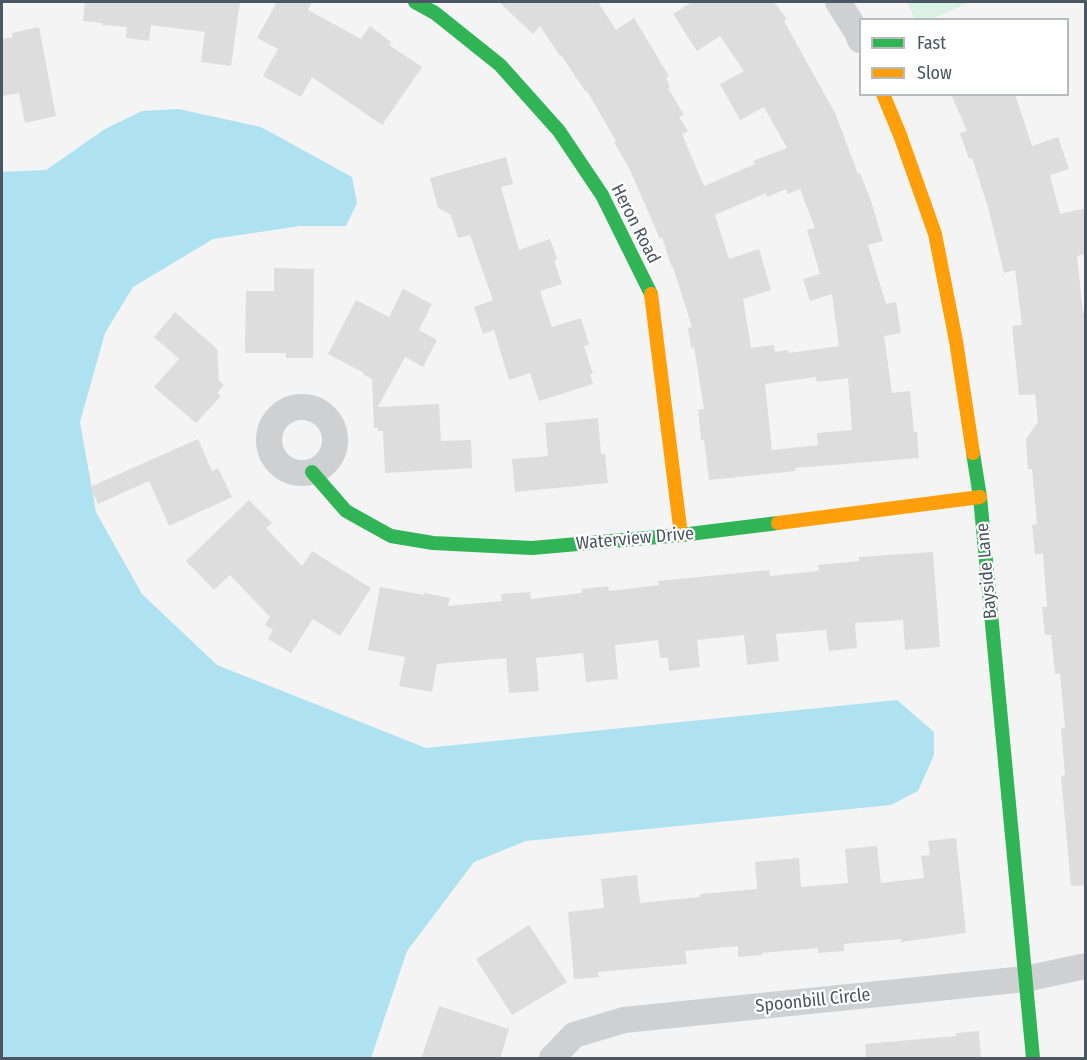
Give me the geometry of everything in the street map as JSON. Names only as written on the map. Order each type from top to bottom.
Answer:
[{"type":"street","name":"Heron Road","points":[[415,2],[435,13],[500,65],[558,131],[602,195],[651,294],[681,535]]},
{"type":"street","points":[[838,2],[859,36]]},
{"type":"street","name":"Bayside Lane","points":[[884,96],[935,234],[956,341],[980,496],[1033,1059]]},
{"type":"street","name":"Waterview Drive","points":[[312,472],[346,511],[391,536],[433,543],[532,548],[681,535],[980,496]]},
{"type":"street","name":"Spoonbill Circle","points":[[552,1059],[574,1035],[624,1020],[1025,979],[1086,966]]},
{"type":"green space","points":[[907,2],[970,2],[934,18],[915,18]]},
{"type":"water","points":[[178,109],[261,127],[352,177],[357,203],[346,226],[300,226],[213,239],[133,287],[105,333],[80,422],[96,512],[142,594],[217,665],[426,748],[897,700],[934,732],[934,755],[918,791],[891,805],[526,841],[474,862],[407,951],[371,1058],[2,1058],[2,172],[46,170],[105,129],[142,111]]},
{"type":"building","points":[[85,2],[240,2],[231,66],[201,62],[205,32],[151,25],[149,41],[126,38],[127,27],[83,21]]},
{"type":"building","points":[[277,2],[312,2],[308,10],[361,39],[370,26],[391,42],[389,45],[422,67],[382,125],[312,77],[301,97],[263,76],[278,49],[257,38]]},
{"type":"building","points":[[499,2],[598,2],[616,30],[634,18],[669,76],[666,78],[670,87],[668,88],[684,115],[679,117],[688,131],[682,134],[704,186],[755,164],[753,161],[787,148],[764,107],[740,120],[720,84],[744,71],[720,36],[697,51],[673,14],[692,2],[774,2],[787,19],[784,21],[835,113],[858,174],[860,173],[871,201],[883,241],[868,245],[886,304],[896,302],[901,333],[884,336],[892,393],[910,391],[919,458],[795,468],[796,471],[709,480],[698,410],[704,409],[694,347],[691,348],[688,328],[692,327],[662,237],[660,239],[630,170],[614,142],[616,141],[587,91],[540,26],[533,34]],"holes":[[[786,189],[788,194],[800,189],[815,228],[807,230],[820,274],[803,279],[810,301],[832,294],[839,346],[789,353],[788,350],[775,352],[774,345],[751,348],[743,299],[771,290],[759,249],[729,259],[715,215],[766,193],[767,197]],[[816,377],[817,382],[848,378],[852,430],[817,433],[818,445],[772,450],[765,384]]]},
{"type":"building","points":[[39,27],[56,116],[25,123],[19,93],[2,96],[2,39],[13,37],[12,33]]},
{"type":"building","points":[[952,96],[1016,96],[1032,146],[1058,137],[1069,169],[1050,175],[1060,214],[1086,208],[1086,254],[1077,256],[1083,313],[1086,312],[1086,885],[1071,886],[1061,776],[1065,775],[1061,728],[1065,728],[1060,674],[1055,674],[1051,635],[1045,635],[1042,607],[1047,607],[1043,554],[1035,554],[1032,525],[1037,524],[1032,469],[1028,469],[1026,439],[1038,422],[1035,394],[1019,395],[1012,326],[1022,325],[1015,270],[1004,273],[988,207],[972,158],[969,159],[960,133],[967,131]]},
{"type":"building","points":[[506,157],[513,184],[501,187],[519,250],[550,239],[562,284],[540,291],[552,327],[581,318],[589,345],[584,346],[593,374],[590,374],[593,384],[539,401],[530,373],[509,380],[494,330],[483,334],[474,307],[493,300],[470,235],[458,238],[451,215],[438,208],[430,178]]},
{"type":"building","points":[[274,268],[314,269],[313,358],[286,358],[286,353],[245,353],[246,291],[274,291]]},
{"type":"building","points":[[403,289],[432,304],[419,330],[437,340],[423,367],[405,357],[378,407],[439,404],[441,441],[471,440],[472,468],[385,473],[383,431],[374,428],[372,379],[328,354],[356,300],[389,317]]},
{"type":"building","points":[[175,312],[217,349],[219,380],[224,385],[217,393],[221,396],[196,423],[154,387],[179,359],[154,337]]},
{"type":"building","points":[[598,418],[601,454],[605,454],[608,483],[515,492],[512,459],[548,456],[545,423]]},
{"type":"building","points":[[198,439],[212,471],[218,468],[232,497],[169,526],[149,481],[98,504],[90,487]]},
{"type":"building","points":[[249,500],[272,523],[266,528],[302,566],[312,551],[371,588],[340,636],[313,619],[291,653],[268,639],[273,630],[265,625],[270,617],[230,575],[214,590],[186,561]]},
{"type":"building","points":[[933,552],[940,647],[905,650],[903,620],[855,623],[857,648],[829,651],[826,630],[776,634],[779,661],[747,665],[744,635],[697,640],[700,667],[669,671],[668,658],[660,658],[658,640],[615,645],[618,679],[586,682],[583,653],[536,658],[539,691],[509,693],[506,658],[437,664],[432,692],[399,686],[405,657],[368,650],[380,587],[450,598],[448,606],[502,601],[501,594],[530,592],[531,599],[582,593],[582,589],[608,586],[609,591],[659,585],[658,581],[769,570],[770,576],[819,571],[818,565],[859,561],[859,557]]},
{"type":"building","points":[[956,838],[966,933],[901,942],[901,939],[844,944],[844,951],[818,953],[818,948],[738,957],[738,946],[685,951],[687,964],[598,972],[599,977],[574,979],[568,912],[604,908],[601,879],[637,875],[640,903],[700,897],[700,894],[757,889],[755,862],[799,858],[801,887],[848,883],[845,849],[877,846],[881,883],[924,878],[921,856],[930,855],[928,841]]},
{"type":"building","points":[[529,925],[567,982],[512,1015],[476,959]]},
{"type":"building","points":[[439,1006],[509,1029],[500,1059],[421,1059]]},
{"type":"building","points":[[979,1031],[981,1059],[866,1059],[865,1044],[956,1036],[956,1033]]},
{"type":"traffic: fast","points":[[415,2],[435,13],[500,65],[559,131],[602,195],[651,294]]},
{"type":"traffic: fast","points":[[973,453],[980,497],[1033,1058]]},
{"type":"traffic: fast","points":[[312,472],[346,511],[391,536],[433,543],[532,548],[681,535],[778,523]]},
{"type":"traffic: slow","points":[[884,96],[935,234],[956,341],[973,453]]},
{"type":"traffic: slow","points":[[651,294],[681,535]]},
{"type":"traffic: slow","points":[[778,523],[980,497]]}]
